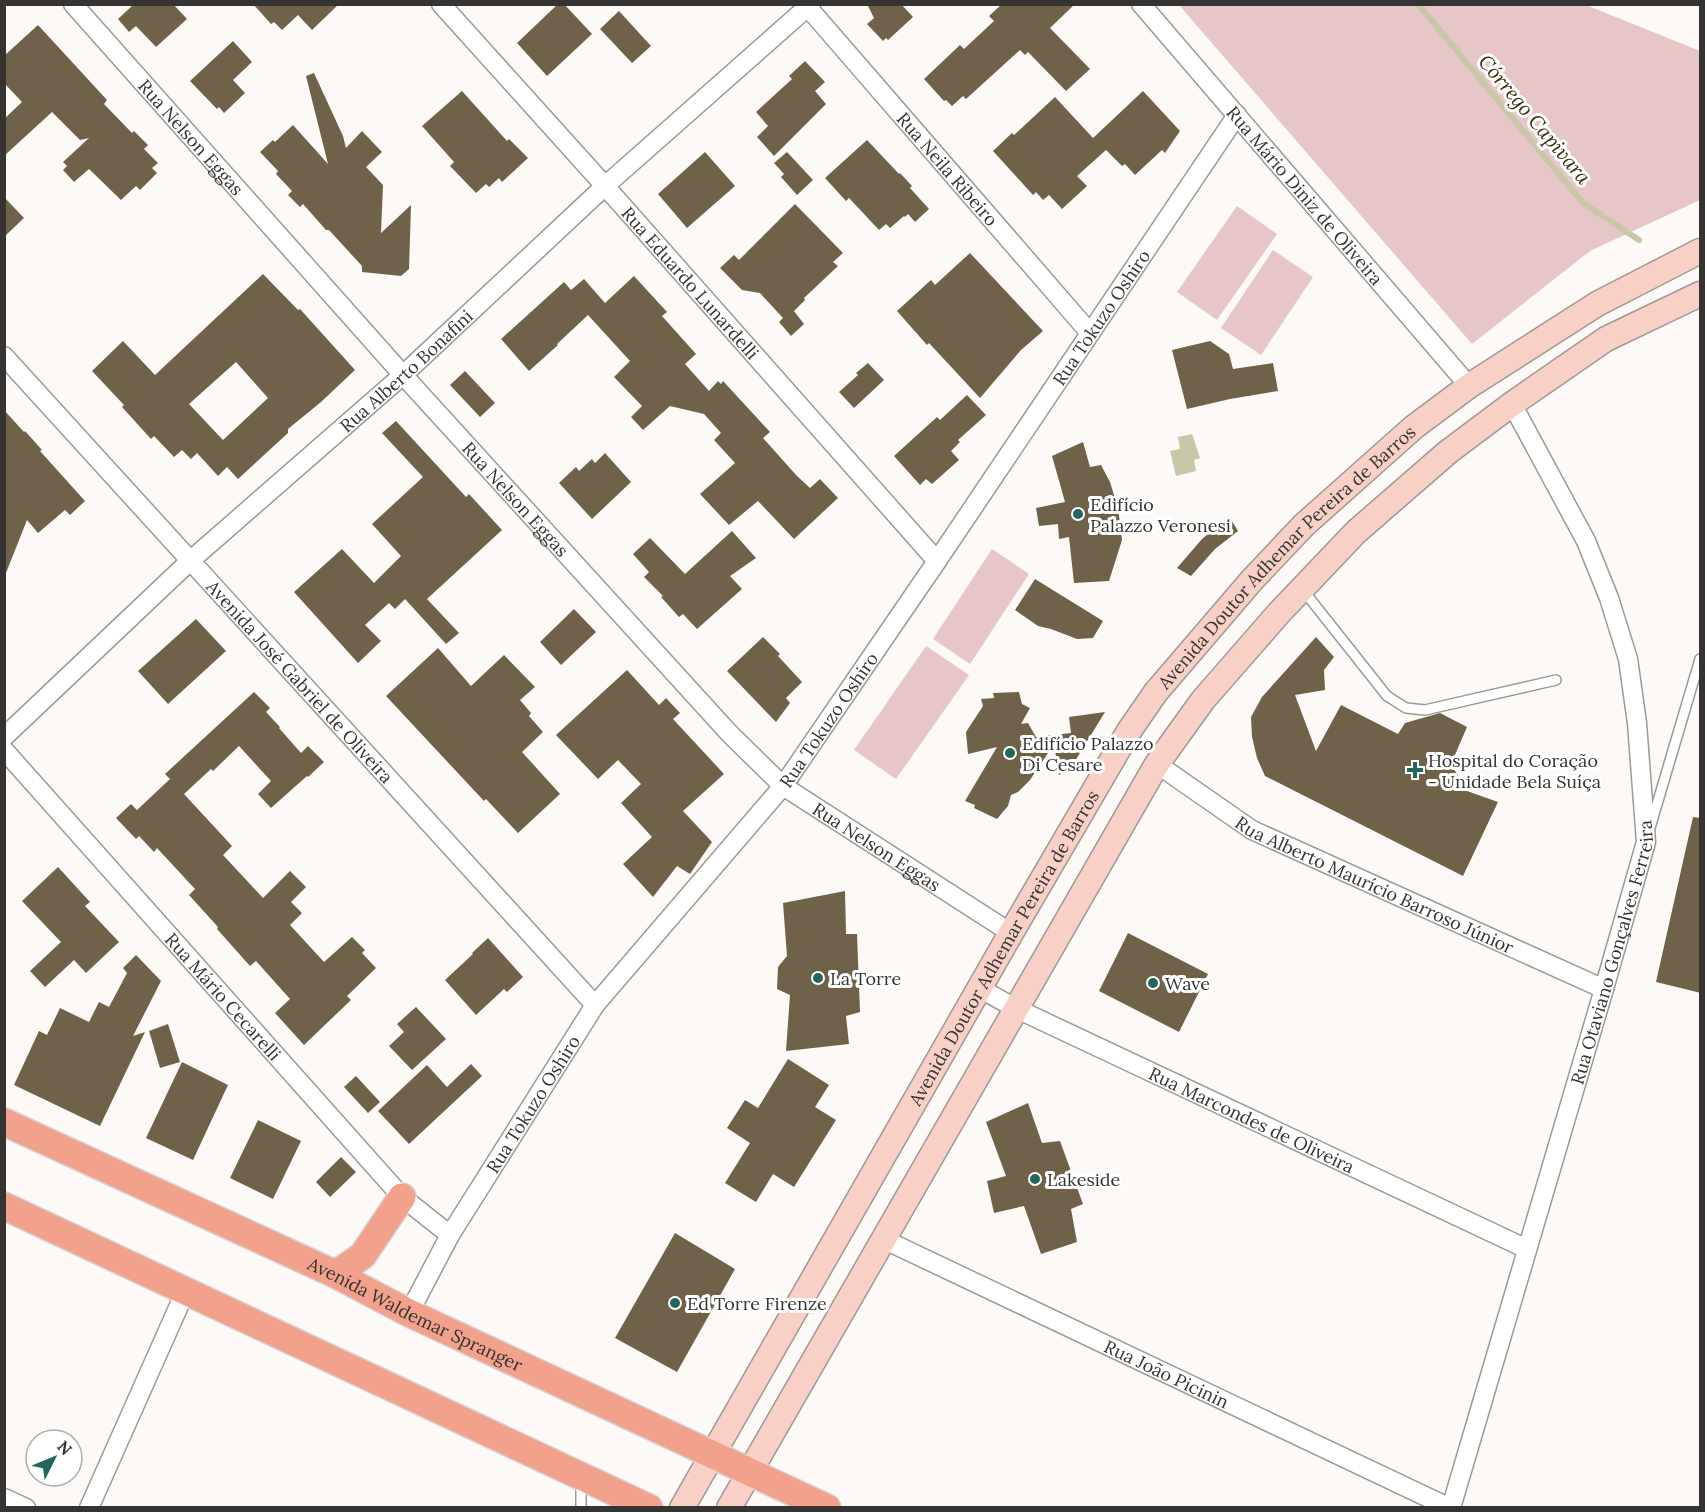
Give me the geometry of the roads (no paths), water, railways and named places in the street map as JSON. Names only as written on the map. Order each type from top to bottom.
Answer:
[{"type":"main road","name":"Avenida Waldemar Spranger","points":[[4,1122],[335,1274],[409,1313],[827,1508]]},
{"type":"main road","points":[[335,1274],[363,1255],[402,1197]]},
{"type":"main road","points":[[4,1206],[649,1508]]},
{"type":"street","name":"Rua Nelson Eggas","points":[[74,4],[403,375],[729,733],[783,786],[1011,933]]},
{"type":"street","name":"Rua Eduardo Lunardelli","points":[[441,4],[938,561]]},
{"type":"street","name":"Rua Mário Diniz de Oliveira","points":[[1141,4],[1469,386]]},
{"type":"street","name":"Rua Alberto Bonafini","points":[[4,737],[191,560],[403,375],[605,186],[808,5]]},
{"type":"street","name":"Rua Neila Ribeiro","points":[[808,5],[1090,333]]},
{"type":"street","name":"Rua Tokuzo Oshiro","points":[[409,1313],[450,1235],[595,1005],[783,786],[938,561],[1237,115]]},
{"type":"street","name":"Avenida Doutor Adhemar Pereira de Barros","points":[[682,1508],[979,988],[1130,731],[1156,692],[1252,580],[1304,525],[1414,427],[1469,386],[1598,304],[1701,251]]},
{"type":"street","name":"Avenida Doutor Adhemar Pereira de Barros","points":[[729,1508],[1157,764],[1203,700],[1278,614],[1356,532],[1448,452],[1512,404],[1606,339],[1701,294]]},
{"type":"street","name":"Avenida José Gabriel de Oliveira","points":[[4,356],[595,1005]]},
{"type":"street","name":"Rua Otaviano Gonçalves Ferreira","points":[[1450,1508],[1646,842],[1637,723],[1628,659],[1609,598],[1586,541],[1512,404]]},
{"type":"street","name":"Rua Mário Cecarelli","points":[[4,750],[402,1197],[450,1235]]},
{"type":"street","name":"Rua Alberto Maurício Barroso Júnior","points":[[1157,764],[1252,830],[1604,990]]},
{"type":"street","name":"Rua Marcondes de Oliveira","points":[[979,988],[1015,1008],[1527,1249]]},
{"type":"street","name":"Rua João Picinin","points":[[883,1239],[1450,1508]]},
{"type":"street","points":[[89,1508],[186,1290]]},
{"type":"street","points":[[4,1498],[26,1508]]},
{"type":"lane","points":[[1302,588],[1387,696],[1406,708],[1425,710],[1556,680]]},
{"type":"lane","points":[[1646,842],[1701,659]]},
{"type":"lane","points":[[581,1476],[581,1508]]},
{"type":"waterway","name":"Córrego Capivara","points":[[1418,4],[1583,203],[1639,240]]},
{"type":"place","name":"Edifício Palazzo Veronesi","points":[[1078,514]]},
{"type":"place","name":"Edifício Palazzo Di Cesare","points":[[1010,753]]},
{"type":"place","name":"Hospital do Coração - Unidade Bela Suíça","points":[[1415,770]]},
{"type":"place","name":"La Torre","points":[[818,978]]},
{"type":"place","name":"Wave","points":[[1153,983]]},
{"type":"place","name":"Lakeside","points":[[1035,1179]]},
{"type":"place","name":"Ed Torre Firenze","points":[[675,1303]]}]
